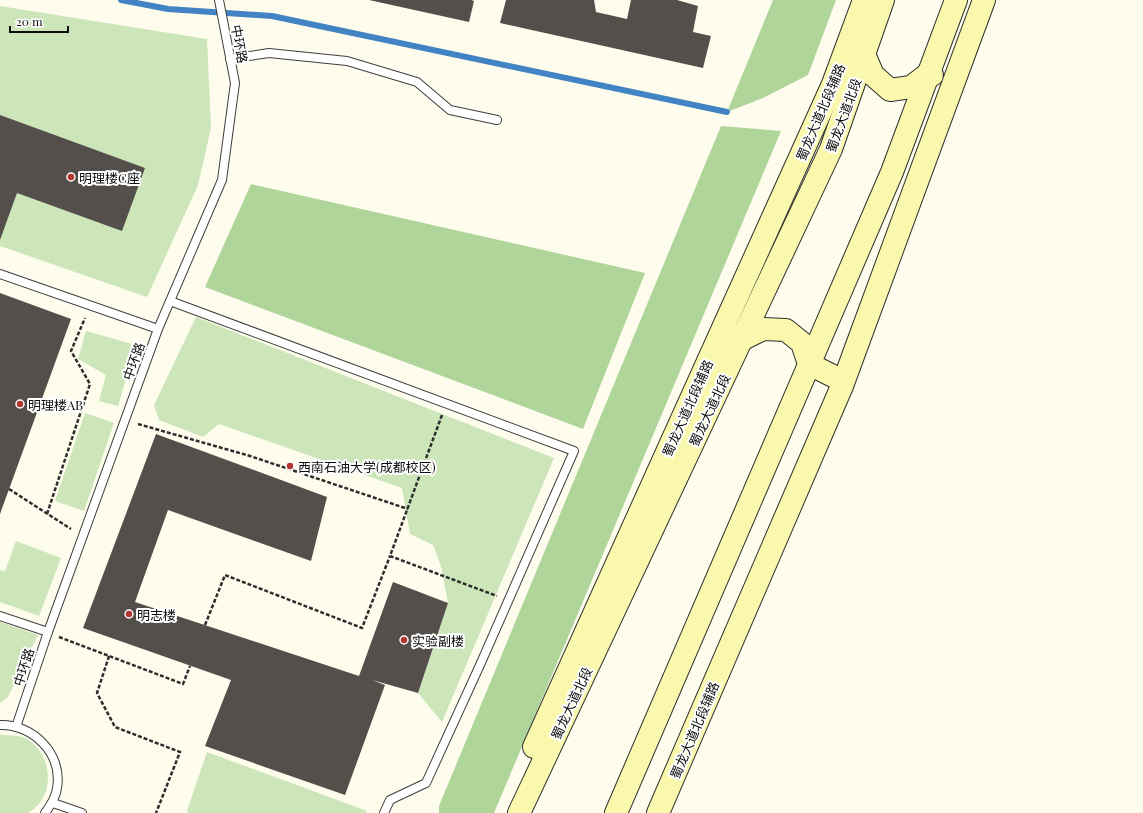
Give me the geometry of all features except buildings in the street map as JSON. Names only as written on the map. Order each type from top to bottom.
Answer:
[{"type":"main road","name":"蜀龙大道北段辅路","points":[[504,813],[833,84],[855,52],[864,0]]},
{"type":"main road","name":"蜀龙大道北段","points":[[519,813],[831,149],[855,52],[883,0]]},
{"type":"main road","points":[[616,813],[892,172],[956,0]]},
{"type":"main road","name":"蜀龙大道北段辅路","points":[[658,813],[843,381],[984,0]]},
{"type":"main road","points":[[855,52],[873,75],[890,90],[911,87],[928,74]]},
{"type":"main road","points":[[928,74],[953,83]]},
{"type":"main road","points":[[721,332],[741,340],[763,329],[786,330],[802,343],[809,364],[843,381]]},
{"type":"lane","name":"中环路","points":[[16,727],[48,632],[158,329],[222,180],[235,83],[219,0]]},
{"type":"lane","points":[[230,59],[269,53],[347,61],[417,82],[450,110],[497,120]]},
{"type":"lane","points":[[0,274],[158,329]]},
{"type":"lane","points":[[170,301],[574,451],[509,600],[426,783],[390,800],[384,813]]},
{"type":"lane","points":[[0,616],[48,632]]},
{"type":"lane","points":[[0,725],[16,727],[35,736],[43,743],[52,756],[57,771],[57,787],[53,802],[45,813]]},
{"type":"lane","points":[[53,802],[82,813]]},
{"type":"path","points":[[47,514],[90,384],[71,351],[90,306]]},
{"type":"path","points":[[205,625],[224,575],[362,628],[408,509],[446,403]]},
{"type":"path","points":[[125,420],[250,456],[408,509]]},
{"type":"path","points":[[9,489],[82,537]]},
{"type":"path","points":[[390,556],[509,600]]},
{"type":"path","points":[[48,632],[182,684],[190,666]]},
{"type":"path","points":[[110,656],[97,693],[115,727],[180,752],[156,813]]},
{"type":"green space","points":[[773,0],[836,0],[808,75],[763,98],[727,112]]},
{"type":"green space","points":[[0,6],[207,39],[211,128],[198,185],[147,297],[0,246]]},
{"type":"green space","points":[[721,126],[781,131],[494,813],[439,813],[439,806]]},
{"type":"green space","points":[[251,184],[645,273],[583,429],[205,287]]},
{"type":"green space","points":[[196,317],[554,458],[442,722],[418,693],[448,603],[441,566],[433,545],[410,534],[402,488],[219,424],[203,437],[159,420],[154,405]]},
{"type":"green space","points":[[86,331],[136,345],[118,406],[99,401],[106,375],[78,359]]},
{"type":"green space","points":[[85,413],[114,423],[84,511],[55,501]]},
{"type":"green space","points":[[16,541],[61,558],[39,616],[0,602],[0,570],[5,571]]},
{"type":"green space","points":[[0,622],[38,635],[8,697],[0,703]]},
{"type":"green space","points":[[0,735],[25,738],[34,745],[46,764],[48,775],[44,796],[37,806],[28,813],[0,813]]},
{"type":"green space","points":[[207,752],[367,811],[366,813],[188,813],[187,811]]},
{"type":"waterway","points":[[121,0],[168,9],[272,16],[727,112]]},
{"type":"place","name":"明理楼C座","points":[[71,177]]},
{"type":"place","name":"明理楼AB","points":[[20,404]]},
{"type":"place","name":"西南石油大学(成都校区)","points":[[290,466]]},
{"type":"place","name":"明志楼","points":[[129,614]]},
{"type":"place","name":"实验副楼","points":[[404,640]]}]
